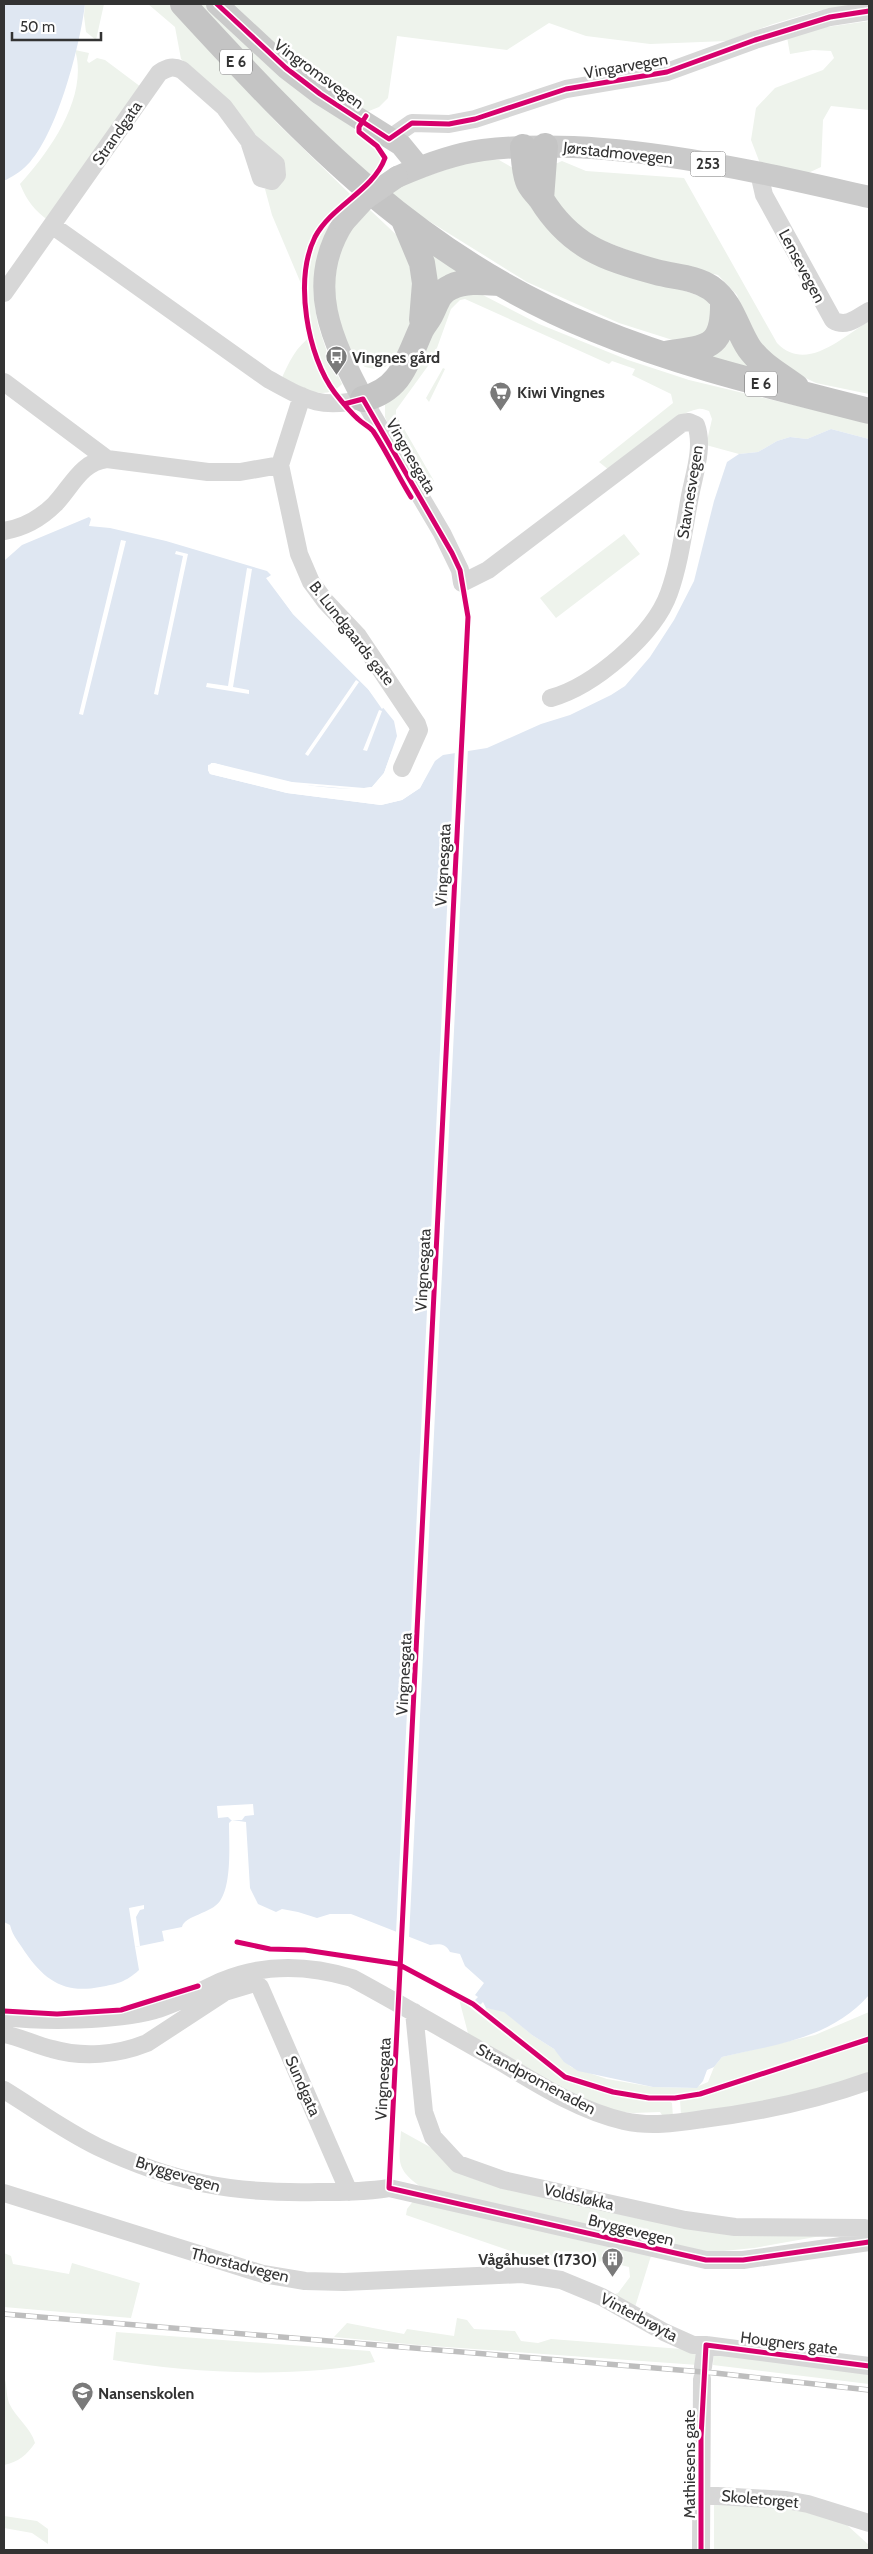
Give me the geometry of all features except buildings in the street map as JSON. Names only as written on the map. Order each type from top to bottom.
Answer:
[{"type":"highway","name":"E 6","points":[[184,4],[268,97],[319,148],[366,190],[404,220],[500,283],[569,318],[662,355],[716,372],[869,411]]},
{"type":"highway","points":[[534,146],[541,199],[562,228],[591,248],[636,266],[699,282],[711,288],[736,318],[744,338],[756,356],[806,395]]},
{"type":"highway","points":[[404,220],[423,272],[425,295],[421,329]]},
{"type":"highway","points":[[360,392],[376,396],[395,382],[437,299],[449,288],[466,283],[500,283]]},
{"type":"highway","points":[[662,355],[702,348],[715,340],[722,328],[723,301]]},
{"type":"main road","name":"Vingromsvegen","points":[[216,4],[286,68],[320,94],[406,148],[406,173]]},
{"type":"main road","name":"Jørstadmovegen","points":[[406,173],[468,153],[534,146],[614,151],[759,173],[869,197]]},
{"type":"main road","name":"Vingnesgata","points":[[360,392],[337,347],[328,322],[324,297],[326,261],[333,240],[344,222],[365,199],[406,173]]},
{"type":"street","name":"Vingarvegen","points":[[389,139],[412,123],[449,124],[475,119],[566,89],[667,72],[802,25],[830,17],[869,11]]},
{"type":"street","name":"Strandgata","points":[[4,293],[159,73],[165,69],[175,67],[182,70],[224,107],[249,141]]},
{"type":"street","name":"Lensevegen","points":[[759,173],[764,195],[833,320],[843,324],[869,311]]},
{"type":"street","points":[[53,226],[248,365],[302,396],[334,405],[360,392]]},
{"type":"street","points":[[4,382],[107,459]]},
{"type":"street","name":"Vingnesgata","points":[[360,392],[442,533],[460,570],[462,583]]},
{"type":"street","points":[[4,531],[21,527],[42,516],[90,464],[107,459],[208,472],[240,472],[280,465],[302,396]]},
{"type":"street","name":"Stavnesvegen","points":[[462,583],[488,570],[682,424],[689,422],[696,425],[699,434],[694,476],[675,572],[662,609],[632,644],[599,675],[569,692],[551,698]]},
{"type":"street","name":"B. Lundgaards gate","points":[[280,465],[299,554],[311,582],[325,602],[366,647],[417,724],[419,730],[402,768]]},
{"type":"street","name":"Strandpromenaden","points":[[4,2017],[56,2020],[130,2014],[156,2009],[245,1974],[272,1968],[297,1967],[329,1971],[352,1978],[554,2092],[597,2113],[646,2124],[668,2124],[759,2110],[869,2081]]},
{"type":"street","name":"Sundgata","points":[[4,2034],[50,2049],[76,2054],[96,2054],[134,2047],[147,2042],[224,1992],[254,1983],[260,1987],[349,2192]]},
{"type":"street","name":"Voldsløkka","points":[[414,2012],[424,2112],[433,2137],[458,2164],[503,2180],[685,2220],[735,2227],[867,2235]]},
{"type":"street","name":"Bryggevegen","points":[[4,2090],[53,2122],[98,2147],[157,2171],[203,2185],[274,2193],[360,2193],[389,2188],[706,2260],[743,2260],[867,2235]]},
{"type":"street","name":"Thorstadvegen","points":[[4,2194],[272,2276],[305,2281],[344,2282],[522,2274],[574,2284]]},
{"type":"street","name":"Vinterbrøyta","points":[[574,2284],[678,2339],[693,2345],[706,2345]]},
{"type":"street","name":"Hougners gate","points":[[706,2345],[869,2366]]},
{"type":"street","name":"Mathiesens gate","points":[[702,2550],[703,2373],[706,2345]]},
{"type":"street","name":"Skoletorget","points":[[701,2495],[786,2500],[869,2522]]},
{"type":"street","points":[[687,2550],[702,2550]]},
{"type":"shaded area","points":[[4,4],[85,4],[73,64],[50,130],[30,162],[6,180],[4,180]]},
{"type":"shaded area","points":[[85,4],[104,4],[96,40],[86,32]]},
{"type":"shaded area","points":[[148,4],[170,4],[277,123],[350,194],[316,235],[307,257],[302,286],[272,215],[265,189],[275,186],[261,141],[218,91],[181,59],[175,27]]},
{"type":"shaded area","points":[[195,4],[206,4],[353,124],[355,132],[381,155],[382,163],[368,180]]},
{"type":"shaded area","points":[[228,4],[861,4],[817,11],[773,24],[727,41],[650,44],[586,36],[549,23],[507,50],[397,36],[388,98],[379,107],[364,113],[326,88]]},
{"type":"shaded area","points":[[869,21],[869,110],[831,106],[823,120],[821,167],[806,174],[761,166],[751,140],[756,108],[775,88],[823,70],[834,58],[831,51],[813,50],[790,54],[787,37],[820,28]]},
{"type":"shaded area","points":[[75,50],[89,53],[87,61],[89,63],[97,58],[105,60],[141,87],[49,221],[32,205],[20,184],[43,156],[64,123],[76,86],[78,68]]},
{"type":"shaded area","points":[[480,158],[499,160],[513,168],[534,207],[671,286],[708,299],[717,329],[682,343],[619,323],[527,282],[387,195],[407,183]]},
{"type":"shaded area","points":[[562,161],[586,171],[684,178],[777,343],[788,351],[800,355],[811,354],[823,350],[869,321],[869,394],[816,383],[774,363],[753,337],[737,295],[718,275],[656,261],[586,234],[554,199],[553,165]]},
{"type":"shaded area","points":[[369,209],[404,242],[418,303],[398,357],[385,367],[375,369],[365,367],[353,356],[343,339],[333,295],[338,255],[355,223]]},
{"type":"shaded area","points":[[333,221],[315,307],[318,325],[328,355],[342,384],[335,390],[320,393],[281,380],[298,349],[313,335],[308,290],[311,259],[323,232]]},
{"type":"shaded area","points":[[424,245],[462,269],[438,287]]},
{"type":"shaded area","points":[[477,292],[539,324],[628,360],[689,380],[869,423],[869,439],[831,429],[807,439],[790,437],[777,441],[758,452],[739,454],[706,445],[712,419],[709,411],[699,409],[688,412],[665,426],[609,470],[599,462],[673,403],[671,394],[632,375],[635,369],[612,361],[609,364],[465,299],[460,300],[451,309],[433,359],[396,410],[396,415],[434,481],[424,487],[389,426],[385,417],[385,405],[442,302]]},
{"type":"shaded area","points":[[729,328],[763,371],[699,356]]},
{"type":"shaded area","points":[[443,368],[445,369],[429,402],[426,398]]},
{"type":"shaded area","points":[[831,429],[869,439],[869,1995],[854,2010],[838,2021],[802,2038],[722,2057],[714,2067],[707,2070],[703,2081],[697,2088],[653,2087],[578,2071],[564,2062],[554,2049],[532,2035],[504,2012],[486,2008],[483,2002],[480,2005],[475,2000],[478,1997],[475,1995],[484,1983],[465,1966],[460,1954],[450,1952],[439,1944],[430,1945],[351,1914],[330,1914],[317,1918],[282,1909],[276,1912],[258,1904],[250,1888],[246,1822],[232,1820],[229,1823],[229,1864],[226,1885],[224,1894],[216,1905],[188,1920],[182,1927],[162,1931],[164,1941],[135,1947],[139,1970],[121,1982],[88,1989],[76,1989],[57,1983],[40,1971],[14,1936],[10,1925],[4,1922],[5,560],[22,545],[89,517],[91,519],[89,526],[110,528],[166,541],[267,571],[271,575],[267,578],[293,614],[368,689],[394,721],[397,736],[384,773],[372,787],[354,789],[313,786],[271,778],[214,763],[211,763],[208,770],[210,774],[287,793],[381,805],[402,800],[420,788],[435,761],[443,755],[487,748],[541,724],[570,715],[625,686],[650,657],[674,620],[694,581],[714,501],[727,462],[739,454],[758,452],[777,441],[790,437],[807,439]]},
{"type":"shaded area","points":[[624,534],[640,554],[556,618],[540,598]]},
{"type":"shaded area","points":[[459,1999],[567,2082],[626,2097],[669,2101],[672,2103],[673,2117],[662,2115],[660,2112],[633,2113],[612,2109],[591,2103],[548,2083],[469,2037]]},
{"type":"shaded area","points":[[486,2008],[504,2011],[532,2035],[554,2049],[571,2067],[607,2079],[653,2087],[694,2088],[708,2082],[714,2067],[722,2057],[815,2035],[869,2012],[869,2073],[803,2094],[681,2116],[680,2100],[712,2093],[712,2088],[677,2094],[640,2094],[604,2089],[569,2077],[492,2015]]},
{"type":"shaded area","points":[[401,2131],[493,2182],[832,2234],[754,2248],[713,2252],[679,2247],[421,2187],[407,2175],[400,2164]]},
{"type":"shaded area","points":[[414,2200],[651,2256],[635,2307],[612,2295],[618,2293],[630,2277],[629,2267],[603,2261],[560,2268],[406,2215],[407,2209]]},
{"type":"shaded area","points":[[4,2253],[11,2256],[13,2264],[69,2274],[72,2263],[140,2283],[131,2318],[4,2307]]},
{"type":"shaded area","points":[[457,2318],[467,2320],[474,2329],[515,2331],[521,2341],[538,2343],[551,2339],[695,2350],[698,2365],[418,2345],[334,2337],[347,2323],[404,2334],[407,2329],[454,2336]]},
{"type":"shaded area","points":[[116,2332],[370,2351],[375,2362],[313,2371],[279,2372],[209,2371],[143,2365],[113,2360]]},
{"type":"shaded area","points":[[714,2350],[769,2355],[869,2375],[869,2384],[713,2365]]},
{"type":"shaded area","points":[[4,2376],[9,2403],[35,2443],[22,2457],[4,2465]]},
{"type":"shaded area","points":[[749,2500],[837,2516],[869,2545],[869,2550],[714,2550],[714,2503]]},
{"type":"shaded area","points":[[4,2516],[37,2521],[48,2529],[48,2544],[32,2533],[4,2528]]},
{"type":"pier","points":[[121,540],[126,541],[83,715],[79,714]]},
{"type":"pier","points":[[176,551],[188,554],[158,695],[154,694],[183,556],[175,554]]},
{"type":"pier","points":[[247,568],[252,569],[233,687],[249,690],[249,694],[206,687],[207,683],[228,686]]},
{"type":"pier","points":[[273,575],[270,579],[295,612],[369,688],[384,707],[382,709],[368,689],[293,614],[266,578]]},
{"type":"pier","points":[[356,680],[359,682],[308,756],[305,754]]},
{"type":"pier","points":[[379,710],[382,711],[367,751],[363,750]]},
{"type":"pier","points":[[468,748],[409,1938],[396,1933],[455,749]]},
{"type":"pier","points":[[392,751],[395,752],[386,774],[373,789],[364,790],[291,784],[211,766],[212,772],[287,791],[381,803],[401,798],[418,786],[425,772],[426,776],[420,788],[402,800],[381,805],[287,793],[210,774],[208,770],[208,765],[214,763],[292,782],[364,788],[372,787],[384,773]]},
{"type":"pier","points":[[253,1804],[254,1815],[245,1816],[242,1820],[231,1820],[228,1817],[218,1818],[217,1806]]},
{"type":"pier","points":[[144,1905],[144,1909],[140,1910],[136,1917],[140,1946],[135,1947],[129,1908]]},
{"type":"railway","points":[[4,2314],[715,2373],[869,2390]]},
{"type":"cycle path","points":[[217,4],[286,68],[320,94],[389,139],[412,123],[449,124],[475,119],[566,89],[667,72],[755,40],[830,17],[869,11]]},
{"type":"cycle path","points":[[366,116],[359,127],[359,132],[377,146],[385,158],[371,180],[331,216],[315,237],[305,274],[307,317],[311,339],[325,377],[349,410],[373,431],[411,497]]},
{"type":"cycle path","points":[[344,404],[363,399],[452,553],[460,570],[468,617],[389,2188],[706,2260],[743,2260],[869,2242]]},
{"type":"cycle path","points":[[237,1942],[270,1949],[305,1950],[398,1964],[473,2004],[565,2077],[613,2092],[649,2098],[675,2098],[700,2094],[869,2039]]},
{"type":"cycle path","points":[[4,2011],[57,2014],[121,2010],[198,1986]]},
{"type":"cycle path","points":[[701,2550],[701,2437],[706,2345],[869,2366]]},
{"type":"place","name":"Vingnes gård","points":[[336,376]]},
{"type":"place","name":"Kiwi Vingnes","points":[[501,411]]},
{"type":"place","name":"Vågåhuset (1730)","points":[[613,2278]]},
{"type":"place","name":"Nansenskolen","points":[[82,2412]]}]
